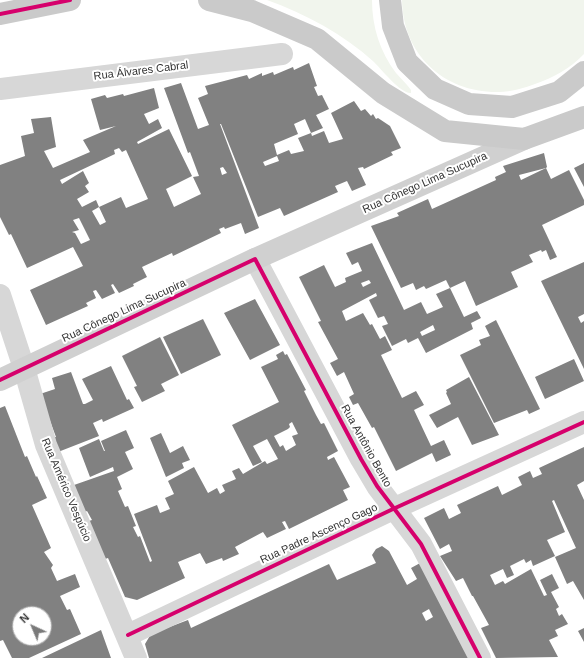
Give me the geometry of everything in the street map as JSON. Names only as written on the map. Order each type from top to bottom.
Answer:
[{"type":"main road","points":[[0,14],[70,0]]},
{"type":"main road","points":[[209,0],[252,11],[317,39],[383,92],[445,131],[524,139],[584,117]]},
{"type":"main road","points":[[390,0],[393,26],[407,62],[435,89],[469,104],[512,107],[559,92],[584,72]]},
{"type":"street","name":"Rua Álvares Cabral","points":[[0,89],[282,54]]},
{"type":"street","name":"Rua Cônego Lima Sucupira","points":[[0,380],[255,259],[524,139]]},
{"type":"street","name":"Rua Antônio Bento","points":[[255,259],[361,459],[393,509],[421,544],[480,658]]},
{"type":"street","name":"Rua Américo Vespúcio","points":[[0,295],[24,368],[46,446],[128,635],[136,658]]},
{"type":"street","name":"Rua Padre Ascenço Gago","points":[[128,635],[393,509],[584,422]]},
{"type":"shaded area","points":[[267,0],[372,0],[375,29],[381,48],[390,65],[411,90],[411,93],[402,90],[397,86],[374,62],[350,42],[310,18]]},
{"type":"shaded area","points":[[402,0],[584,0],[584,54],[568,68],[555,76],[517,90],[499,92],[479,91],[461,86],[444,78],[430,67],[419,54],[410,38],[404,20]]},
{"type":"building","points":[[309,63],[317,86],[314,87],[318,96],[322,95],[329,109],[316,115],[323,128],[311,133],[312,136],[324,131],[329,143],[343,139],[331,113],[354,101],[361,111],[365,109],[371,116],[373,114],[376,119],[378,118],[390,126],[401,148],[391,152],[393,155],[364,169],[363,167],[358,168],[366,185],[352,191],[347,181],[335,186],[338,192],[284,216],[280,208],[258,217],[220,124],[259,228],[245,234],[241,223],[225,229],[224,227],[219,229],[221,233],[173,256],[172,253],[142,267],[147,277],[133,284],[134,286],[119,293],[113,284],[111,285],[115,293],[102,299],[96,290],[93,291],[96,298],[86,303],[88,306],[46,325],[30,290],[83,266],[73,247],[27,268],[11,234],[9,235],[0,217],[0,165],[25,156],[21,136],[34,133],[31,119],[51,117],[56,147],[44,151],[53,168],[90,152],[83,140],[116,126],[100,130],[91,99],[105,95],[107,98],[123,94],[124,96],[154,88],[159,108],[144,114],[149,124],[158,119],[162,128],[137,142],[138,144],[169,129],[192,176],[166,189],[174,207],[201,194],[193,177],[199,176],[190,152],[188,153],[164,88],[181,83],[198,129],[209,125],[198,98],[208,94],[205,86],[247,75],[249,79],[262,73],[262,76],[273,72],[274,75],[293,67],[294,70]],"holes":[[[305,119],[311,133],[298,138],[304,151],[291,154],[289,150],[277,155],[274,144],[298,134],[294,124]],[[119,148],[122,152],[126,150],[148,199],[126,208],[121,197],[99,207],[96,200],[82,207],[77,199],[89,192],[85,186],[89,183],[83,171],[62,184],[60,180],[115,154],[114,150]],[[277,156],[279,161],[265,166],[263,162]],[[223,167],[227,173],[222,175],[220,168]],[[99,207],[106,222],[100,225],[92,211]],[[79,218],[90,240],[81,244],[75,233],[72,232],[79,230],[73,220]]]},
{"type":"building","points":[[544,153],[546,168],[551,179],[569,170],[584,200],[584,205],[542,225],[557,257],[550,260],[546,250],[542,252],[541,250],[529,255],[533,262],[511,272],[518,287],[476,306],[465,281],[450,288],[446,280],[426,289],[424,286],[416,290],[413,283],[401,288],[371,226],[399,216],[397,213],[428,199],[432,209],[496,180],[495,177],[506,172],[503,166]],"holes":[[[546,168],[521,180],[519,175]]]},
{"type":"building","points":[[584,163],[584,187],[574,168]]},
{"type":"building","points":[[372,243],[404,310],[421,302],[427,314],[443,307],[436,294],[450,288],[464,317],[477,311],[481,318],[471,323],[473,329],[426,353],[418,338],[408,343],[406,339],[392,346],[382,326],[388,324],[384,316],[378,318],[369,300],[377,296],[376,293],[342,311],[346,321],[363,313],[370,325],[372,324],[380,339],[385,336],[392,350],[381,355],[402,398],[416,391],[424,405],[414,410],[431,446],[444,440],[451,455],[436,462],[432,453],[396,471],[374,427],[372,428],[358,403],[353,405],[349,397],[354,394],[344,372],[337,376],[330,363],[338,359],[318,322],[321,321],[299,277],[324,265],[335,287],[346,282],[345,278],[362,271],[358,262],[352,265],[346,253]],"holes":[[[369,280],[371,283],[363,287],[361,283]],[[433,325],[435,330],[422,336],[420,332]]]},
{"type":"building","points":[[584,262],[584,314],[578,317],[581,323],[584,321],[584,369],[541,281]]},
{"type":"building","points":[[255,299],[280,345],[250,360],[224,313]]},
{"type":"building","points":[[203,319],[221,355],[181,374],[163,337]]},
{"type":"building","points":[[496,320],[540,409],[529,414],[527,410],[494,423],[460,355],[481,345],[479,340],[490,336],[485,326]]},
{"type":"building","points":[[160,337],[179,375],[161,384],[165,391],[142,402],[134,387],[137,386],[122,356]]},
{"type":"building","points":[[283,351],[285,355],[287,354],[306,390],[304,391],[316,415],[321,424],[324,423],[338,451],[327,457],[328,460],[334,457],[350,487],[343,490],[348,500],[289,529],[285,521],[282,522],[286,529],[267,538],[263,532],[235,547],[239,554],[223,561],[222,558],[206,564],[200,553],[178,562],[185,578],[137,600],[125,597],[108,558],[105,559],[89,521],[92,520],[87,511],[83,513],[74,485],[114,471],[113,467],[90,477],[79,448],[99,439],[105,451],[101,441],[126,430],[134,448],[125,452],[133,469],[117,477],[122,489],[118,491],[125,507],[128,506],[136,526],[133,527],[138,537],[140,536],[150,562],[152,561],[134,514],[157,505],[160,513],[170,509],[165,498],[174,494],[168,481],[194,467],[208,493],[217,488],[220,494],[225,491],[222,485],[236,479],[232,471],[239,468],[243,474],[265,461],[267,464],[278,459],[267,439],[253,446],[262,462],[253,466],[232,425],[279,402],[261,367],[278,359],[276,355]],"holes":[[[292,422],[298,434],[292,436],[296,445],[286,451],[283,445],[280,447],[274,436],[288,429],[290,427],[289,424]]]},
{"type":"building","points":[[574,359],[584,381],[545,399],[535,377]]},
{"type":"building","points":[[111,366],[127,400],[129,399],[134,408],[103,422],[102,419],[93,423],[99,436],[58,452],[53,437],[56,437],[40,394],[55,389],[52,378],[71,372],[83,404],[85,404],[93,400],[82,379]]},
{"type":"building","points":[[469,377],[499,435],[472,445],[458,417],[437,428],[429,415],[451,404],[446,390]]},
{"type":"building","points":[[5,406],[25,457],[27,456],[47,498],[32,505],[51,548],[44,552],[53,565],[51,568],[57,581],[75,574],[80,587],[60,596],[67,610],[70,609],[81,634],[29,658],[12,658],[3,640],[0,641],[0,408]]},
{"type":"building","points":[[161,433],[170,453],[183,446],[190,460],[182,463],[184,468],[166,477],[150,438]]},
{"type":"building","points":[[584,447],[584,481],[577,485],[584,500],[584,600],[573,581],[567,584],[555,557],[576,548],[554,500],[552,501],[565,532],[547,540],[555,556],[533,566],[531,560],[526,563],[524,559],[510,566],[514,575],[507,578],[503,569],[490,575],[495,585],[503,581],[505,584],[531,569],[544,596],[547,595],[540,580],[552,574],[559,588],[551,592],[559,607],[556,609],[559,616],[562,614],[568,624],[555,630],[558,636],[549,640],[558,657],[496,658],[481,628],[489,625],[463,578],[456,581],[440,556],[452,551],[449,544],[440,549],[424,518],[444,508],[449,519],[461,513],[457,505],[498,486],[502,495],[522,485],[518,477],[530,471],[533,478],[542,474],[539,468]]},
{"type":"building","points":[[382,546],[389,551],[407,585],[417,579],[411,568],[422,562],[471,658],[149,658],[145,644],[151,634],[188,620],[191,628],[329,564],[337,580],[376,563],[372,555],[376,549]],"holes":[[[429,609],[433,617],[426,621],[422,613]]]},
{"type":"building","points":[[584,628],[584,642],[578,631]]},
{"type":"building","points":[[101,630],[111,658],[42,658]]},
{"type":"cycle path","points":[[0,14],[70,0]]},
{"type":"cycle path","points":[[0,380],[255,259],[361,459],[377,486],[421,544],[480,658]]},
{"type":"cycle path","points":[[128,635],[393,509],[584,422]]}]
